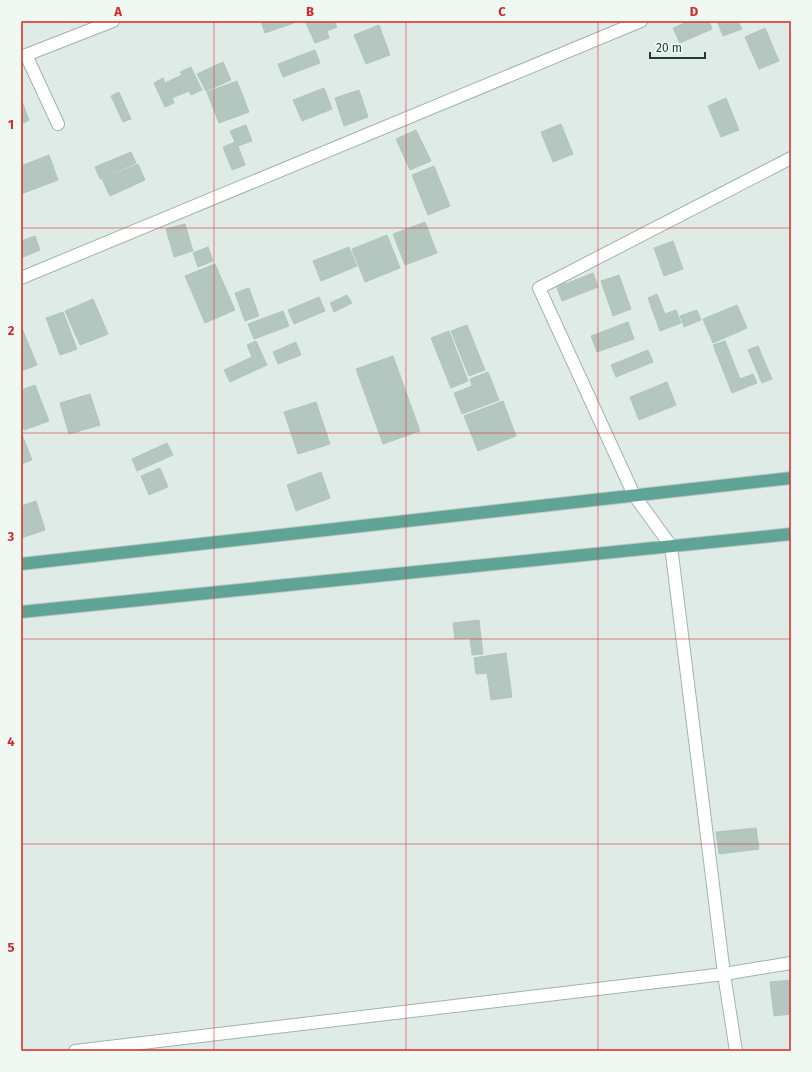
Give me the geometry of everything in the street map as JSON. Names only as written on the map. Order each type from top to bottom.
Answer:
[{"type":"main road","points":[[21,564],[791,478]]},
{"type":"main road","points":[[21,612],[620,550],[791,534]]},
{"type":"street","points":[[58,124],[26,55],[113,21]]},
{"type":"street","points":[[21,278],[641,21]]},
{"type":"street","points":[[736,1051],[724,974],[671,546],[634,495],[539,288],[791,158]]},
{"type":"street","points":[[76,1051],[724,974],[791,963]]},
{"type":"building","points":[[261,21],[293,21],[294,23],[265,33]]},
{"type":"building","points":[[305,21],[334,21],[337,27],[327,31],[329,38],[315,43]]},
{"type":"building","points":[[689,21],[709,21],[712,29],[680,43],[673,28]]},
{"type":"building","points":[[717,21],[738,21],[742,29],[723,36]]},
{"type":"building","points":[[379,25],[390,55],[366,64],[354,35]]},
{"type":"building","points":[[765,28],[779,61],[759,69],[745,37]]},
{"type":"building","points":[[315,50],[320,63],[283,77],[278,64]]},
{"type":"building","points":[[223,62],[231,80],[206,91],[197,74]]},
{"type":"building","points":[[191,67],[202,90],[191,95],[189,91],[172,98],[174,103],[165,107],[154,83],[163,78],[165,83],[182,75],[180,72]]},
{"type":"building","points":[[237,81],[249,112],[219,123],[207,92]]},
{"type":"building","points":[[324,88],[332,109],[302,121],[293,100]]},
{"type":"building","points":[[359,90],[368,117],[344,126],[335,98]]},
{"type":"building","points":[[119,92],[131,119],[123,122],[111,96]]},
{"type":"building","points":[[726,98],[739,130],[721,137],[708,106]]},
{"type":"building","points":[[21,99],[29,120],[21,124]]},
{"type":"building","points":[[561,124],[573,154],[553,162],[541,132]]},
{"type":"building","points":[[246,125],[252,141],[238,146],[245,165],[232,170],[223,147],[235,142],[230,131]]},
{"type":"building","points":[[416,130],[431,161],[410,170],[396,139]]},
{"type":"building","points":[[131,152],[136,163],[100,179],[95,167]]},
{"type":"building","points":[[49,155],[58,180],[21,194],[21,166]]},
{"type":"building","points":[[138,164],[145,180],[110,196],[102,179]]},
{"type":"building","points":[[434,166],[450,206],[428,215],[412,175]]},
{"type":"building","points":[[425,222],[437,253],[405,265],[393,234]]},
{"type":"building","points":[[185,224],[193,251],[174,257],[166,229]]},
{"type":"building","points":[[387,235],[400,268],[365,282],[352,249]]},
{"type":"building","points":[[35,236],[40,250],[21,258],[21,241]]},
{"type":"building","points":[[673,241],[683,269],[664,276],[654,248]]},
{"type":"building","points":[[208,247],[213,261],[198,267],[193,253]]},
{"type":"building","points":[[349,247],[357,266],[321,281],[313,261]]},
{"type":"building","points":[[215,264],[235,310],[205,323],[185,276]]},
{"type":"building","points":[[593,273],[598,287],[562,301],[555,282],[564,279],[565,284]]},
{"type":"building","points":[[619,275],[631,309],[613,316],[601,281]]},
{"type":"building","points":[[249,288],[259,316],[245,321],[235,293]]},
{"type":"building","points":[[657,294],[665,314],[676,310],[681,323],[660,331],[648,298]]},
{"type":"building","points":[[347,295],[352,303],[334,312],[330,303]]},
{"type":"building","points":[[319,297],[325,311],[294,324],[288,310]]},
{"type":"building","points":[[93,299],[108,334],[80,345],[65,311]]},
{"type":"building","points":[[737,305],[747,328],[713,343],[703,319]]},
{"type":"building","points":[[697,310],[701,320],[684,327],[680,316]]},
{"type":"building","points":[[283,311],[289,326],[254,339],[248,324]]},
{"type":"building","points":[[63,312],[77,349],[60,355],[46,318]]},
{"type":"building","points":[[628,322],[634,339],[597,352],[591,336]]},
{"type":"building","points":[[467,325],[485,370],[469,376],[451,331]]},
{"type":"building","points":[[21,326],[37,365],[21,371]]},
{"type":"building","points":[[449,331],[468,381],[451,388],[431,338]]},
{"type":"building","points":[[256,341],[267,365],[230,382],[224,370],[252,357],[247,345]]},
{"type":"building","points":[[725,341],[740,379],[753,374],[757,383],[732,393],[713,345]]},
{"type":"building","points":[[296,342],[301,355],[278,364],[273,352]]},
{"type":"building","points":[[758,346],[772,379],[762,383],[748,350]]},
{"type":"building","points":[[648,350],[653,362],[616,377],[611,365]]},
{"type":"building","points":[[393,356],[420,431],[383,444],[356,369]]},
{"type":"building","points":[[488,372],[499,400],[462,414],[454,393],[472,386],[470,379]]},
{"type":"building","points":[[667,382],[676,405],[639,420],[630,397]]},
{"type":"building","points":[[35,385],[49,421],[24,430],[21,423],[21,390]]},
{"type":"building","points":[[90,394],[100,425],[69,434],[60,403]]},
{"type":"building","points":[[503,401],[516,436],[478,451],[464,416]]},
{"type":"building","points":[[316,402],[330,444],[298,454],[284,412]]},
{"type":"building","points":[[21,432],[32,460],[21,464]]},
{"type":"building","points":[[167,443],[173,455],[137,471],[132,459]]},
{"type":"building","points":[[160,468],[168,487],[149,495],[141,476]]},
{"type":"building","points":[[321,472],[330,498],[296,511],[287,485]]},
{"type":"building","points":[[36,501],[45,530],[21,538],[21,506]]},
{"type":"building","points":[[479,620],[483,654],[472,655],[470,638],[455,639],[453,623]]},
{"type":"building","points":[[506,653],[512,697],[491,700],[487,673],[476,674],[474,658]]},
{"type":"building","points":[[756,828],[759,849],[719,854],[716,832]]},
{"type":"building","points":[[791,980],[791,1014],[774,1016],[770,982]]}]
